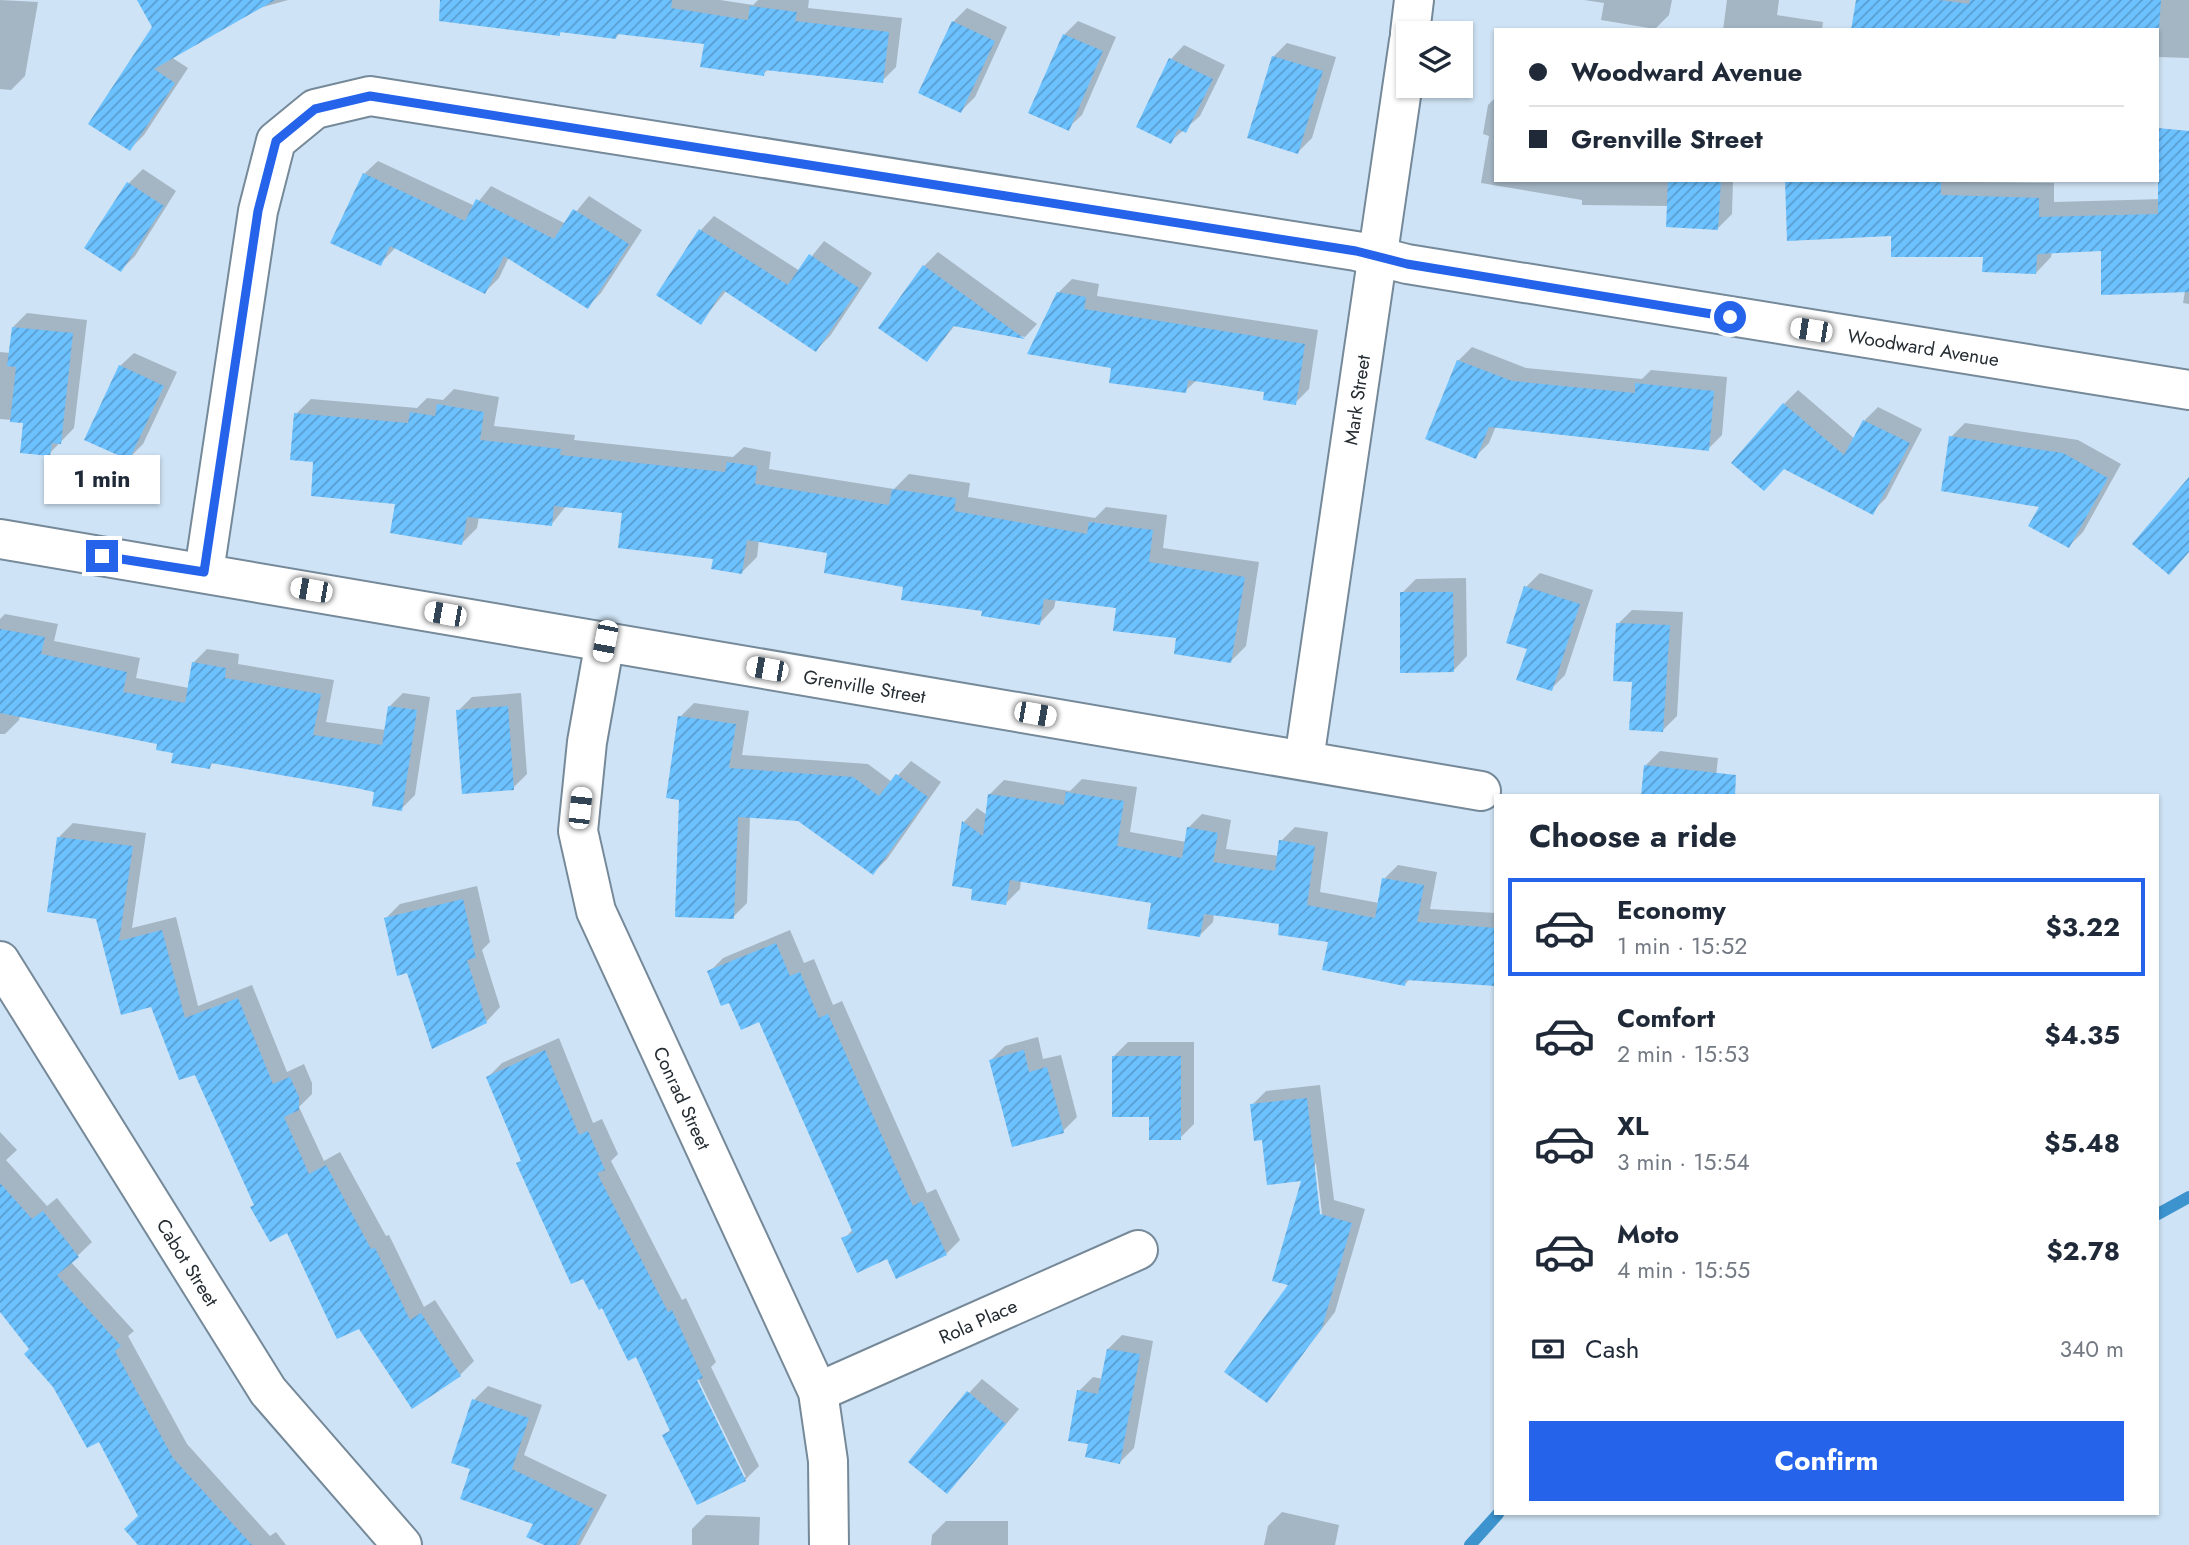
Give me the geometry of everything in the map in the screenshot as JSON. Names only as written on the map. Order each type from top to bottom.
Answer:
[{"type":"street","points":[[1411,21],[1414,0]]},
{"type":"street","name":"Woodward Avenue","points":[[204,572],[258,211],[276,141],[315,109],[370,96],[1356,251],[1379,258],[2189,390]]},
{"type":"street","name":"Mark Street","points":[[1304,760],[1401,98]]},
{"type":"street","name":"Grenville Street","points":[[0,539],[1481,791]]},
{"type":"street","name":"Conrad Street","points":[[605,641],[587,742],[578,831],[596,911],[818,1392],[828,1461],[829,1545]]},
{"type":"street","name":"Cabot Street","points":[[0,961],[268,1391],[402,1545]]},
{"type":"street","name":"Rola Place","points":[[818,1392],[1138,1250]]},
{"type":"building","points":[[137,0],[275,0],[154,69],[175,83],[130,151],[88,124],[152,27]]},
{"type":"building","points":[[440,0],[672,0],[671,8],[748,20],[750,6],[797,12],[795,21],[889,32],[883,83],[765,70],[764,76],[700,67],[704,44],[617,34],[616,39],[560,32],[560,36],[439,21]]},
{"type":"building","points":[[1856,0],[1939,0],[1969,4],[1970,0],[2161,0],[2159,30],[1851,28]]},
{"type":"building","points":[[952,21],[995,41],[961,113],[918,93]]},
{"type":"building","points":[[1063,34],[1103,51],[1069,131],[1028,113]]},
{"type":"building","points":[[1272,56],[1323,71],[1298,154],[1247,138]]},
{"type":"building","points":[[1169,58],[1213,79],[1186,133],[1178,129],[1171,144],[1136,127]]},
{"type":"building","points":[[2159,128],[2189,131],[2189,292],[2101,295],[2101,251],[2037,254],[2036,274],[1982,272],[1983,257],[1891,257],[1891,236],[1787,241],[1785,182],[1941,182],[1941,195],[2039,198],[2039,217],[2158,214]]},
{"type":"building","points":[[363,173],[465,221],[476,199],[554,239],[573,209],[629,244],[588,309],[504,256],[485,294],[390,246],[381,266],[330,243]]},
{"type":"building","points":[[127,182],[164,206],[121,272],[84,248]]},
{"type":"building","points":[[1668,182],[1721,182],[1718,230],[1666,227]]},
{"type":"building","points":[[699,229],[788,285],[809,254],[859,288],[816,352],[723,290],[701,325],[656,295]]},
{"type":"building","points":[[923,265],[1025,339],[953,326],[927,362],[878,328]]},
{"type":"building","points":[[1057,292],[1086,297],[1084,309],[1305,344],[1296,405],[1263,400],[1264,392],[1188,380],[1186,393],[1109,383],[1111,368],[1027,354]]},
{"type":"building","points":[[12,327],[73,333],[61,444],[52,443],[50,456],[20,453],[23,423],[10,422],[16,367],[7,366]]},
{"type":"building","points":[[1457,360],[1512,381],[1635,393],[1635,383],[1714,391],[1709,451],[1489,427],[1476,459],[1425,439]]},
{"type":"building","points":[[119,365],[164,386],[129,460],[84,440]]},
{"type":"building","points":[[1783,403],[1844,455],[1863,420],[1910,443],[1873,515],[1784,469],[1764,491],[1731,463]]},
{"type":"building","points":[[437,404],[484,412],[480,440],[561,449],[560,455],[725,472],[727,462],[757,466],[755,484],[889,505],[892,489],[956,498],[954,511],[1087,534],[1089,522],[1153,530],[1149,562],[1245,577],[1231,663],[1174,654],[1176,638],[1113,631],[1116,608],[1044,599],[1040,625],[981,616],[982,611],[901,600],[903,587],[824,573],[827,553],[747,540],[742,574],[711,569],[713,559],[618,548],[622,513],[554,506],[552,526],[467,517],[462,545],[390,533],[395,504],[311,496],[313,462],[290,460],[294,413],[408,423],[410,412],[435,416]]},
{"type":"building","points":[[1949,436],[2063,453],[2108,478],[2069,548],[2028,526],[2039,507],[1941,491]]},
{"type":"building","points":[[2189,477],[2189,552],[2169,575],[2132,544]]},
{"type":"building","points":[[1524,586],[1580,604],[1552,691],[1516,680],[1527,649],[1506,643]]},
{"type":"building","points":[[1400,592],[1453,592],[1454,672],[1400,673]]},
{"type":"building","points":[[1616,623],[1670,625],[1663,732],[1629,730],[1632,682],[1613,681]]},
{"type":"building","points":[[0,629],[45,637],[41,654],[127,672],[123,692],[185,703],[192,662],[226,668],[225,678],[321,694],[313,735],[382,745],[388,706],[417,710],[402,811],[372,806],[374,792],[211,763],[210,769],[171,763],[173,753],[156,750],[157,744],[0,713]]},
{"type":"building","points":[[508,706],[514,790],[462,794],[456,710]]},
{"type":"building","points":[[678,716],[736,724],[729,768],[853,777],[879,796],[896,774],[928,797],[873,875],[798,821],[738,817],[734,919],[675,917],[679,800],[666,798]]},
{"type":"building","points":[[1644,765],[1736,775],[1735,794],[1641,794]]},
{"type":"building","points":[[1066,792],[1124,801],[1117,846],[1182,858],[1187,827],[1218,833],[1213,862],[1275,871],[1279,840],[1315,846],[1307,905],[1375,918],[1382,878],[1424,885],[1417,922],[1494,928],[1494,986],[1406,980],[1405,986],[1322,970],[1328,942],[1278,935],[1279,924],[1204,914],[1200,937],[1147,929],[1151,903],[1010,880],[1006,905],[971,900],[972,889],[952,886],[962,821],[983,836],[988,794],[1064,805]]},
{"type":"building","points":[[57,837],[133,846],[119,941],[162,930],[185,1018],[238,998],[273,1084],[290,1077],[299,1097],[299,1110],[284,1117],[309,1174],[326,1165],[371,1249],[375,1248],[410,1320],[421,1313],[461,1376],[412,1409],[359,1329],[337,1339],[287,1233],[270,1242],[250,1207],[254,1205],[195,1075],[179,1080],[151,1007],[121,1015],[96,919],[47,912]]},
{"type":"building","points":[[463,899],[476,958],[467,960],[487,1023],[432,1049],[407,973],[397,976],[384,918]]},
{"type":"building","points":[[776,943],[790,976],[800,972],[819,1018],[828,1014],[913,1206],[922,1201],[947,1255],[896,1279],[887,1259],[857,1273],[841,1238],[853,1233],[759,1022],[741,1030],[729,1003],[721,1006],[707,971]]},
{"type":"building","points":[[545,1050],[579,1135],[588,1131],[605,1170],[597,1173],[668,1312],[672,1310],[703,1378],[697,1380],[746,1481],[697,1505],[662,1435],[670,1431],[636,1357],[628,1361],[602,1308],[599,1310],[583,1279],[571,1284],[516,1163],[521,1161],[486,1077]]},
{"type":"building","points":[[1024,1050],[1029,1072],[1047,1067],[1064,1133],[1012,1147],[989,1060]]},
{"type":"building","points":[[1112,1056],[1181,1056],[1181,1140],[1149,1140],[1149,1117],[1112,1117]]},
{"type":"building","points":[[1307,1098],[1320,1214],[1352,1223],[1322,1328],[1267,1403],[1224,1372],[1288,1285],[1272,1281],[1301,1181],[1267,1185],[1262,1140],[1254,1141],[1250,1104]]},
{"type":"building","points":[[0,1183],[32,1219],[43,1211],[79,1257],[57,1275],[121,1346],[115,1351],[173,1458],[252,1545],[138,1545],[124,1529],[138,1516],[99,1442],[87,1448],[53,1387],[24,1354],[29,1349],[0,1312]]},
{"type":"building","points":[[1107,1349],[1140,1354],[1120,1464],[1085,1457],[1088,1444],[1068,1441],[1077,1390],[1098,1394]]},
{"type":"building","points":[[967,1391],[1006,1424],[947,1494],[908,1462]]},
{"type":"building","points":[[472,1399],[529,1418],[512,1469],[594,1509],[576,1545],[544,1545],[526,1537],[533,1524],[460,1499],[470,1469],[451,1463]]},
{"type":"waterway","points":[[2159,1213],[2189,1197]]},
{"type":"waterway","points":[[1470,1545],[1497,1515]]},
{"type":"route","points":[[102,556],[204,572],[258,211],[276,141],[315,109],[370,96],[1356,251],[1407,264],[1730,317]]}]
